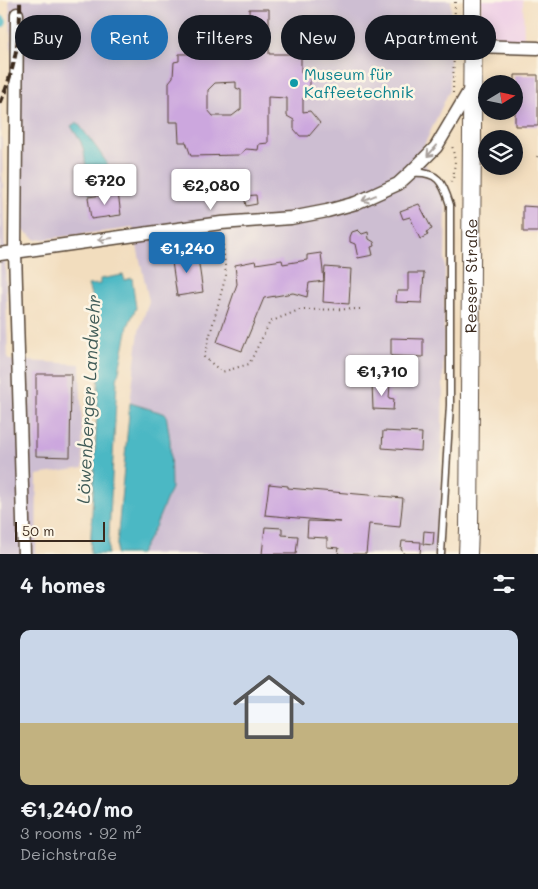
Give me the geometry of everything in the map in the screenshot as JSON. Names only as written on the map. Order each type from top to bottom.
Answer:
[{"type":"main road","name":"Reeser Straße","points":[[473,0],[473,15]]},
{"type":"main road","name":"Reeser Straße","points":[[468,554],[470,520],[473,60]]},
{"type":"street","points":[[17,14],[15,252],[24,554]]},
{"type":"street","points":[[496,47],[538,48]]},
{"type":"street","points":[[0,254],[221,223],[292,218],[327,212],[376,195],[398,184],[436,147],[472,86]]},
{"type":"lane","points":[[410,174],[434,176],[445,189],[450,205],[450,396],[441,554]]},
{"type":"path","points":[[453,96],[456,0]]},
{"type":"path","points":[[445,189],[453,180],[454,170],[450,126]]},
{"type":"path","points":[[221,223],[226,275],[204,357],[222,372],[249,364],[270,322],[299,310],[362,309]]},
{"type":"shaded area","points":[[9,0],[451,0],[451,15],[365,15],[365,60],[450,60],[450,89],[420,154],[446,204],[440,554],[140,554],[155,527],[166,414],[130,403],[139,331],[149,301],[133,228],[37,240],[21,229]]},
{"type":"shaded area","points":[[481,0],[523,0],[524,42],[496,41],[496,15],[481,15]]},
{"type":"shaded area","points":[[0,89],[8,360],[80,364],[83,468],[37,475],[36,554],[0,554]]},
{"type":"water","points":[[77,122],[106,162],[116,189],[89,193],[84,151],[71,126]]},
{"type":"water","points":[[123,275],[125,280],[132,278],[136,308],[128,326],[117,381],[108,554],[90,554],[100,349],[99,320],[88,285],[100,284],[100,279]]},
{"type":"water","points":[[130,403],[166,414],[170,440],[171,488],[155,527],[140,554],[116,554]]},
{"type":"building","points":[[249,9],[269,9],[269,15],[249,15]]},
{"type":"building","points":[[271,54],[281,54],[281,60],[301,60],[301,73],[310,79],[310,92],[303,98],[303,112],[310,111],[320,123],[309,136],[300,136],[294,129],[294,120],[287,116],[287,98],[268,97],[268,143],[259,144],[258,150],[246,149],[239,155],[191,156],[186,142],[179,142],[178,122],[169,122],[169,82],[173,77],[174,62],[271,60]],"holes":[[[236,82],[236,88],[241,90],[241,109],[232,116],[213,116],[208,110],[208,90],[215,83]]]},
{"type":"building","points":[[523,75],[538,75],[538,126],[515,126],[515,120],[523,120]]},
{"type":"building","points":[[118,193],[121,215],[91,219],[88,197]]},
{"type":"building","points":[[256,195],[257,204],[246,206],[244,196]]},
{"type":"building","points":[[419,204],[432,229],[426,232],[428,235],[420,239],[410,217],[403,219],[400,211]]},
{"type":"building","points":[[523,206],[538,207],[538,232],[523,232]]},
{"type":"building","points":[[358,230],[362,234],[368,232],[369,239],[374,242],[375,246],[371,247],[373,255],[358,258],[355,244],[350,242],[350,237],[352,232]]},
{"type":"building","points":[[197,251],[203,292],[177,296],[171,255]]},
{"type":"building","points":[[321,253],[324,281],[309,283],[307,297],[293,293],[264,298],[242,351],[217,342],[237,284],[235,265],[255,261],[256,264],[282,260],[283,264],[307,260],[307,255]]},
{"type":"building","points":[[325,267],[351,269],[349,304],[323,302]]},
{"type":"building","points":[[408,273],[424,273],[422,303],[396,302],[397,291],[408,291]]},
{"type":"building","points":[[391,338],[423,339],[423,357],[391,356]]},
{"type":"building","points":[[36,374],[71,374],[70,457],[36,456]]},
{"type":"building","points":[[372,383],[390,384],[389,398],[394,399],[393,410],[373,409]]},
{"type":"building","points":[[383,431],[422,433],[421,451],[382,448]]},
{"type":"building","points":[[269,484],[288,486],[288,488],[403,498],[400,527],[369,524],[366,554],[338,554],[339,548],[327,547],[327,538],[307,537],[308,521],[341,522],[265,515]]},
{"type":"building","points":[[265,527],[282,528],[282,535],[298,536],[296,554],[262,554]]},
{"type":"building","points":[[424,531],[434,532],[433,545],[423,544]]},
{"type":"building","points":[[402,541],[421,542],[420,554],[404,554],[401,549]]},
{"type":"railway","points":[[0,104],[16,53],[20,0]]},
{"type":"place","name":"Museum für Kaffeetechnik","points":[[294,83]]},
{"type":"water label","name":"Löwenberger Landwehr","points":[[89,399]]}]
